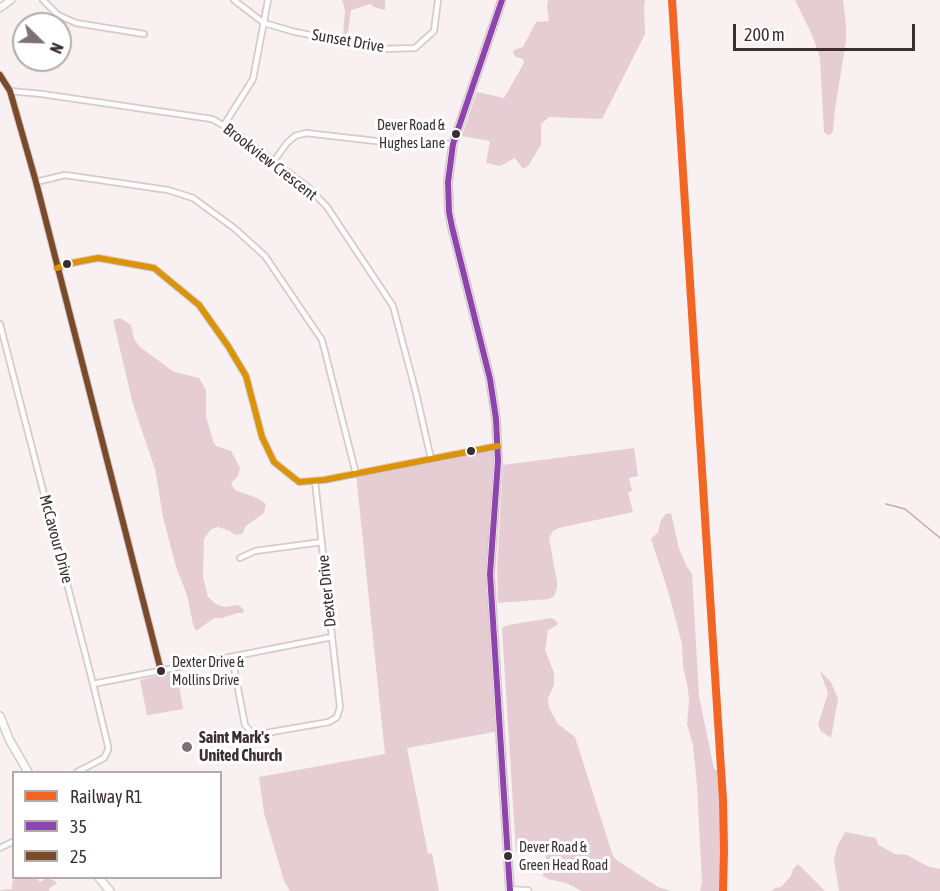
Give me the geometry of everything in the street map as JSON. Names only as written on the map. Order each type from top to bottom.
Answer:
[{"type":"main road","points":[[501,0],[453,144],[448,182],[452,227],[490,379],[496,419],[498,461],[490,574],[510,891]]},
{"type":"main road","points":[[0,716],[9,739],[27,771]]},
{"type":"main road","points":[[100,879],[110,891]]},
{"type":"street","points":[[0,8],[11,0]]},
{"type":"street","points":[[43,0],[58,15],[76,23],[144,34]]},
{"type":"street","name":"Sunset Drive","points":[[234,0],[264,23],[295,32],[384,49],[415,48],[434,31],[438,0]]},
{"type":"street","points":[[224,124],[253,79],[268,0]]},
{"type":"street","points":[[0,75],[10,92],[36,182],[161,671]]},
{"type":"street","name":"Brookview Crescent","points":[[10,92],[42,94],[212,119],[224,124],[309,188],[327,207],[393,306],[431,459]]},
{"type":"street","points":[[274,161],[287,143],[295,136],[306,133],[384,142],[453,144]]},
{"type":"street","points":[[36,182],[64,176],[168,190],[194,198],[234,228],[265,256],[322,340],[356,474]]},
{"type":"street","points":[[57,268],[98,258],[154,268],[199,305],[246,376],[262,437],[274,462],[299,482],[356,474],[498,446]]},
{"type":"street","name":"McCavour Drive","points":[[0,324],[108,746],[106,755],[79,771]]},
{"type":"street","name":"Dexter Drive","points":[[93,684],[332,637],[315,481]]},
{"type":"street","points":[[240,558],[255,551],[322,542]]},
{"type":"street","points":[[232,657],[245,724],[251,732],[261,734],[329,722],[337,717],[340,707],[332,637]]},
{"type":"street","points":[[510,891],[528,891]]},
{"type":"shaded area","points":[[341,0],[385,0],[385,10],[370,4],[351,10],[348,32],[343,36],[345,11]]},
{"type":"shaded area","points":[[548,0],[645,0],[645,34],[602,119],[549,117],[541,124],[541,145],[528,166],[523,169],[515,158],[500,166],[486,163],[490,141],[462,136],[477,92],[504,98],[524,63],[523,59],[516,57],[514,50],[523,47],[536,22],[549,21]]},
{"type":"shaded area","points":[[795,0],[843,0],[846,41],[833,131],[828,135],[824,132],[820,58],[813,37]]},
{"type":"shaded area","points":[[120,318],[131,325],[134,339],[140,347],[174,372],[199,378],[206,390],[206,416],[213,441],[216,446],[231,451],[240,468],[238,476],[231,483],[235,490],[266,504],[264,513],[246,526],[242,534],[235,535],[218,527],[211,529],[204,539],[203,577],[208,597],[217,605],[226,607],[236,605],[244,610],[243,613],[214,618],[196,631],[163,517],[155,469],[133,404],[113,320]]},
{"type":"shaded area","points":[[498,446],[490,574],[499,731],[407,748],[428,854],[432,853],[439,891],[290,891],[284,881],[264,813],[259,777],[385,754],[356,474]]},
{"type":"shaded area","points":[[634,448],[638,476],[629,478],[632,491],[628,492],[633,512],[553,531],[549,538],[557,582],[554,596],[549,599],[498,603],[497,569],[503,465]]},
{"type":"shaded area","points":[[671,513],[679,549],[692,574],[699,696],[714,769],[717,770],[722,845],[720,891],[700,891],[702,883],[697,785],[693,745],[687,724],[689,701],[682,644],[651,539],[658,532],[661,520],[666,514]]},
{"type":"shaded area","points":[[551,618],[558,623],[548,630],[545,650],[554,673],[554,685],[548,698],[549,708],[558,724],[575,737],[613,856],[658,887],[671,891],[582,891],[543,876],[546,855],[543,851],[526,849],[516,852],[502,628]]},
{"type":"shaded area","points":[[820,671],[831,682],[838,699],[831,738],[821,731],[818,725],[828,693]]},
{"type":"shaded area","points":[[177,673],[183,709],[147,715],[140,680]]},
{"type":"shaded area","points":[[845,832],[876,838],[878,845],[895,854],[907,855],[927,866],[940,869],[940,891],[839,891],[834,860],[837,847]]},
{"type":"shaded area","points":[[798,864],[825,891],[771,891],[781,887]]},
{"type":"shaded area","points":[[14,879],[37,879],[40,882],[50,879],[57,883],[49,891],[0,891],[12,889]]},
{"type":"waterway","points":[[886,504],[905,509],[940,538]]},
{"type":"rail line","name":"R1","points":[[672,0],[723,800],[723,891]]},
{"type":"transit line","name":"35","points":[[502,0],[453,144],[448,182],[452,227],[490,379],[496,419],[498,461],[490,574],[510,891]]},
{"type":"transit line","name":"25","points":[[0,75],[10,91],[36,182],[161,671]]},
{"type":"transit line","points":[[57,268],[98,258],[154,268],[199,305],[246,376],[262,437],[274,462],[299,482],[324,480],[498,446]]},
{"type":"place","name":"Dever Road & Hughes Lane","points":[[456,134]]},
{"type":"place","name":"Dexter Drive & Mollins Drive","points":[[161,671]]},
{"type":"place","name":"Saint Mark's United Church","points":[[187,747]]},
{"type":"place","name":"Dever Road & Green Head Road","points":[[508,856]]}]
